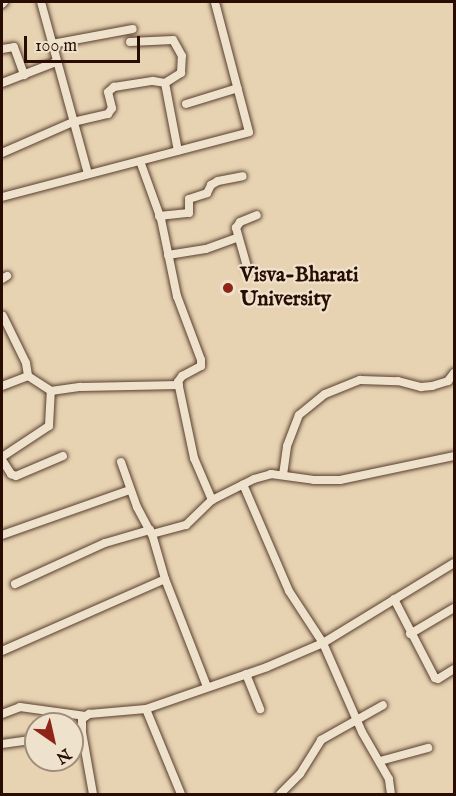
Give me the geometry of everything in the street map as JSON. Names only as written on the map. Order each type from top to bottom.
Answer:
[{"type":"street","points":[[41,2],[88,174]]},
{"type":"street","points":[[2,197],[249,132],[215,2]]},
{"type":"street","points":[[52,44],[133,29]]},
{"type":"street","points":[[2,153],[73,122],[111,111],[108,92],[114,87],[153,81],[165,83],[178,76],[183,68],[182,56],[174,41],[170,39],[130,42]]},
{"type":"street","points":[[2,49],[14,47],[24,75]]},
{"type":"street","points":[[2,82],[56,62]]},
{"type":"street","points":[[165,83],[178,151]]},
{"type":"street","points":[[186,104],[238,88]]},
{"type":"street","points":[[140,161],[159,216],[177,296],[201,360],[198,368],[179,379],[179,385],[194,458],[212,500]]},
{"type":"street","points":[[159,216],[189,213],[191,197],[207,193],[211,185],[218,181],[243,176]]},
{"type":"street","points":[[248,270],[237,238],[237,224],[257,215]]},
{"type":"street","points":[[168,255],[206,249],[237,238]]},
{"type":"street","points":[[3,316],[29,370],[28,376]]},
{"type":"street","points":[[283,475],[287,446],[299,415],[326,394],[360,380],[398,381],[421,387],[432,386],[448,381],[454,373]]},
{"type":"street","points":[[28,376],[51,391],[81,387],[179,385]]},
{"type":"street","points":[[2,386],[28,376]]},
{"type":"street","points":[[51,391],[49,426],[2,459],[10,474],[16,476],[63,456]]},
{"type":"street","points":[[15,584],[105,543],[186,525],[212,500],[243,484],[271,474],[314,480],[340,480],[454,456]]},
{"type":"street","points":[[121,462],[130,490],[151,532],[165,579],[207,687]]},
{"type":"street","points":[[243,484],[289,591],[323,643],[356,720],[389,779],[391,795]]},
{"type":"street","points":[[2,535],[130,490]]},
{"type":"street","points":[[2,714],[20,707],[85,716],[146,709],[246,674],[323,643],[454,563]]},
{"type":"street","points":[[2,651],[165,579]]},
{"type":"street","points":[[394,599],[410,634],[435,678],[438,679],[454,669]]},
{"type":"street","points":[[410,634],[454,608]]},
{"type":"street","points":[[246,674],[260,709]]},
{"type":"street","points":[[280,795],[300,774],[321,740],[383,705]]},
{"type":"street","points":[[146,709],[181,795]]},
{"type":"street","points":[[84,721],[85,716]]},
{"type":"street","points":[[2,744],[24,741]]},
{"type":"street","points":[[84,743],[93,795]]},
{"type":"street","points":[[380,761],[428,748]]},
{"type":"place","name":"Visva-Bharati University","points":[[228,288]]}]
